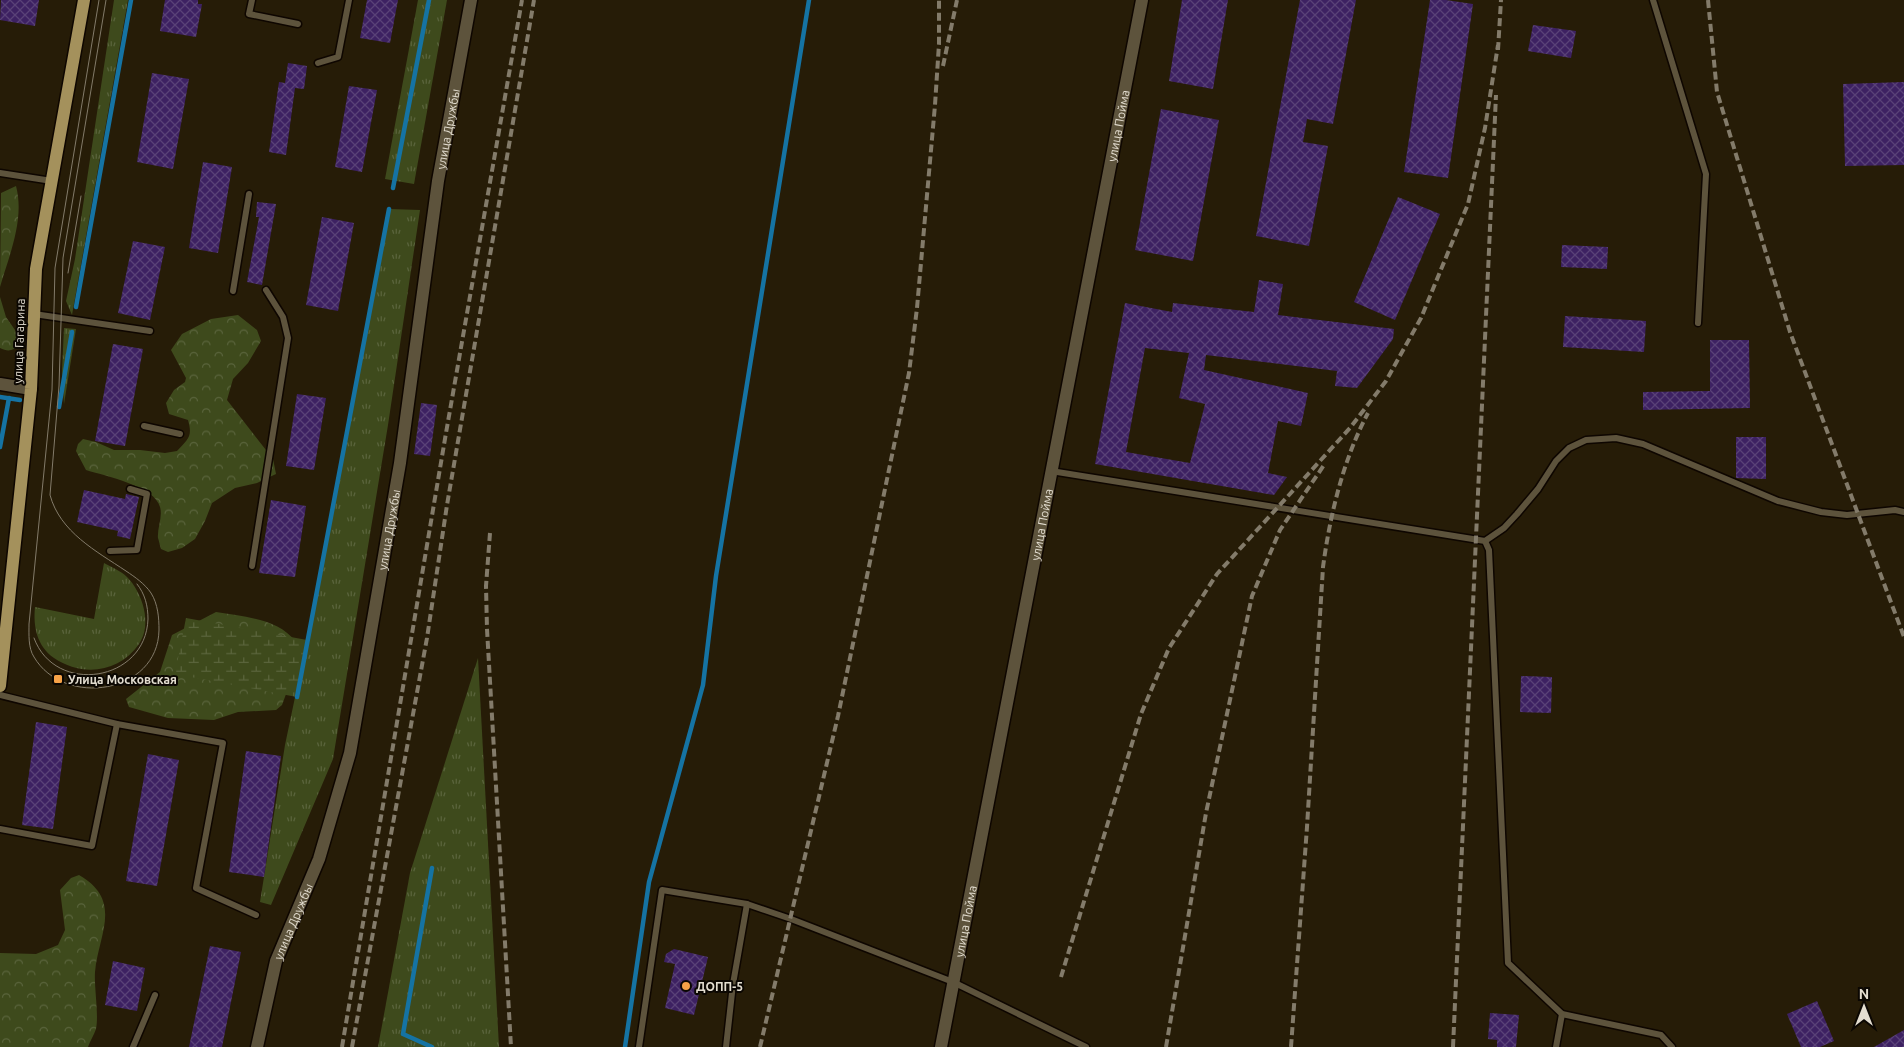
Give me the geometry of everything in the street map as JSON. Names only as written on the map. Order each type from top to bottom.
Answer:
[{"type":"main road","name":"улица Гагарина","points":[[0,686],[31,389],[36,270],[84,0]]},
{"type":"street","name":"улица Дружбы","points":[[258,1047],[276,961],[319,859],[350,754],[400,464],[438,181],[471,0]]},
{"type":"street","name":"улица Пойма","points":[[941,1047],[1142,0]]},
{"type":"street","points":[[0,384],[31,389]]},
{"type":"lane","points":[[252,0],[249,14],[298,24]]},
{"type":"lane","points":[[318,63],[338,57],[349,0]]},
{"type":"lane","points":[[1653,0],[1706,174],[1698,323]]},
{"type":"lane","points":[[0,173],[52,182]]},
{"type":"lane","points":[[233,291],[249,194]]},
{"type":"lane","points":[[252,566],[288,338],[283,317],[266,290]]},
{"type":"lane","points":[[34,314],[150,331]]},
{"type":"lane","points":[[144,426],[180,434]]},
{"type":"lane","points":[[1051,471],[1485,541],[1504,528],[1517,514],[1538,489],[1556,461],[1569,448],[1586,440],[1616,438],[1643,444],[1778,501],[1822,512],[1848,515],[1895,510],[1904,512]]},
{"type":"lane","points":[[110,551],[137,550],[147,494],[130,489]]},
{"type":"lane","points":[[1485,541],[1489,550],[1508,964],[1562,1014],[1661,1035],[1672,1047]]},
{"type":"lane","points":[[0,695],[116,724],[223,743],[196,888],[256,915]]},
{"type":"lane","points":[[0,830],[92,846],[116,724]]},
{"type":"lane","points":[[639,1047],[662,890],[747,904],[953,982],[1086,1047]]},
{"type":"lane","points":[[726,1047],[747,904]]},
{"type":"lane","points":[[133,1047],[155,995]]},
{"type":"lane","points":[[1556,1047],[1562,1014]]},
{"type":"green space","points":[[114,0],[128,0],[72,315],[66,301],[75,259]]},
{"type":"green space","points":[[418,0],[447,0],[414,184],[385,179]]},
{"type":"green space","points":[[16,186],[19,211],[15,237],[0,287],[1,193]]},
{"type":"green space","points":[[389,209],[420,210],[388,425],[333,759],[271,905],[260,902],[285,745],[307,640]]},
{"type":"green space","points":[[0,297],[6,317],[15,330],[19,345],[15,349],[6,350],[0,348]]},
{"type":"green space","points":[[238,315],[257,330],[261,341],[248,363],[233,379],[227,400],[273,459],[276,474],[257,483],[235,488],[212,503],[195,539],[182,548],[168,552],[161,549],[158,538],[161,511],[156,500],[149,493],[128,483],[86,470],[76,451],[78,444],[83,439],[96,442],[114,450],[140,450],[165,453],[177,451],[187,440],[190,430],[188,420],[169,414],[166,403],[174,390],[185,382],[186,378],[171,350],[182,334],[211,319]]},
{"type":"green space","points":[[64,328],[76,329],[64,404],[62,371]]},
{"type":"green space","points":[[104,563],[125,575],[137,591],[144,609],[145,627],[143,636],[131,654],[111,666],[88,670],[76,668],[54,658],[44,648],[37,636],[35,607],[94,619]]},
{"type":"green space","points":[[216,612],[249,617],[270,623],[289,634],[296,642],[293,675],[282,705],[276,710],[238,712],[214,720],[168,718],[129,707],[126,699],[160,672],[172,635]]},
{"type":"green space","points":[[186,618],[307,640],[297,697],[175,674]]},
{"type":"green space","points":[[478,658],[499,1047],[378,1047],[410,873]]},
{"type":"green space","points":[[79,875],[93,885],[101,896],[105,907],[103,932],[95,972],[97,1023],[88,1047],[0,1047],[0,953],[36,954],[58,945],[65,930],[60,890],[71,878]]},
{"type":"building","points":[[1,0],[39,0],[35,26],[0,20]]},
{"type":"building","points":[[165,0],[198,0],[198,4],[202,4],[196,37],[160,31]]},
{"type":"building","points":[[367,0],[398,0],[390,43],[360,38]]},
{"type":"building","points":[[1182,0],[1228,0],[1213,89],[1169,81]]},
{"type":"building","points":[[1300,0],[1356,0],[1333,124],[1307,119],[1303,142],[1328,146],[1309,246],[1256,236]]},
{"type":"building","points":[[1430,0],[1473,4],[1448,178],[1404,172]]},
{"type":"building","points":[[1533,25],[1576,31],[1571,58],[1528,51]]},
{"type":"building","points":[[288,63],[307,66],[304,89],[295,88],[286,155],[269,152],[279,82],[285,83]]},
{"type":"building","points":[[152,73],[189,79],[173,169],[137,162]]},
{"type":"building","points":[[1904,82],[1904,165],[1845,166],[1843,84]]},
{"type":"building","points":[[349,86],[377,90],[362,172],[335,167]]},
{"type":"building","points":[[1161,109],[1219,120],[1193,261],[1135,250]]},
{"type":"building","points":[[203,162],[232,167],[218,253],[189,248]]},
{"type":"building","points":[[1398,197],[1440,214],[1395,320],[1354,302]]},
{"type":"building","points":[[257,202],[276,204],[262,285],[247,282],[259,217],[256,217]]},
{"type":"building","points":[[322,217],[354,223],[338,311],[306,305]]},
{"type":"building","points":[[133,241],[165,247],[150,320],[118,313]]},
{"type":"building","points":[[1562,245],[1608,247],[1607,269],[1561,267]]},
{"type":"building","points":[[1259,280],[1283,284],[1278,315],[1394,329],[1393,339],[1357,388],[1335,386],[1337,371],[1206,355],[1204,370],[1308,393],[1301,426],[1278,421],[1268,473],[1287,477],[1274,495],[1095,464],[1125,303],[1172,312],[1173,303],[1254,312]],"holes":[[[1145,348],[1189,353],[1179,398],[1205,404],[1190,463],[1126,452]]]},
{"type":"building","points":[[1565,316],[1646,321],[1644,352],[1563,347]]},
{"type":"building","points":[[1710,340],[1749,340],[1750,408],[1643,410],[1643,392],[1710,391]]},
{"type":"building","points":[[113,344],[143,349],[125,446],[95,441]]},
{"type":"building","points":[[297,394],[326,398],[314,470],[286,466]]},
{"type":"building","points":[[421,403],[437,405],[430,456],[414,454]]},
{"type":"building","points":[[1736,437],[1766,437],[1766,479],[1736,478]]},
{"type":"building","points":[[84,490],[125,499],[126,494],[139,497],[130,539],[117,536],[118,531],[77,522]]},
{"type":"building","points":[[271,500],[306,506],[295,577],[259,573]]},
{"type":"building","points":[[1521,676],[1552,677],[1551,713],[1520,712]]},
{"type":"building","points":[[36,722],[67,727],[53,829],[22,825]]},
{"type":"building","points":[[246,751],[281,756],[264,877],[229,872]]},
{"type":"building","points":[[148,754],[179,760],[157,886],[126,881]]},
{"type":"building","points":[[210,946],[241,952],[222,1047],[189,1047]]},
{"type":"building","name":"ДОПП-5","points":[[674,949],[708,957],[694,1015],[665,1008],[675,964],[664,962],[666,954]]},
{"type":"building","points":[[113,961],[145,968],[137,1011],[105,1005]]},
{"type":"building","points":[[1817,1001],[1834,1041],[1820,1047],[1801,1047],[1787,1014]]},
{"type":"building","points":[[1490,1013],[1519,1015],[1516,1047],[1497,1047],[1497,1040],[1488,1039]]},
{"type":"building","points":[[1904,1030],[1904,1047],[1874,1047]]},
{"type":"waterway","points":[[76,307],[131,0]]},
{"type":"waterway","points":[[393,188],[429,0]]},
{"type":"waterway","points":[[625,1047],[649,882],[703,685],[716,576],[809,0]]},
{"type":"waterway","points":[[297,697],[389,209]]},
{"type":"waterway","points":[[59,407],[72,332]]},
{"type":"waterway","points":[[0,397],[20,400]]},
{"type":"waterway","points":[[0,447],[9,398]]},
{"type":"waterway","points":[[432,868],[403,1034],[432,1047]]},
{"type":"tram line","points":[[99,0],[55,268],[52,390],[29,624],[29,641],[32,653],[48,673],[66,683],[86,688],[107,687],[127,680],[143,668],[155,652],[159,630],[157,606],[149,590],[136,578],[80,539],[62,520],[50,495],[59,386],[63,258],[106,0]]},
{"type":"tram line","points":[[68,273],[81,196]]},
{"type":"tram line","points":[[34,638],[45,656],[60,668],[79,674],[98,674],[117,668],[132,657],[143,640],[148,619],[147,609],[146,600],[137,584]]},
{"type":"railway","points":[[342,1047],[446,433],[522,0]]},
{"type":"railway","points":[[352,1047],[427,638],[447,505],[534,0]]},
{"type":"railway","points":[[760,1047],[838,716],[909,373],[917,308],[935,105],[939,44],[939,0]]},
{"type":"railway","points":[[943,66],[957,0]]},
{"type":"railway","points":[[1498,50],[1501,0]]},
{"type":"railway","points":[[1708,0],[1717,92],[1790,332],[1904,637]]},
{"type":"railway","points":[[1061,977],[1141,714],[1169,648],[1217,574],[1350,428],[1386,381],[1421,318],[1468,204],[1485,128],[1498,45]]},
{"type":"railway","points":[[1453,1047],[1496,95]]},
{"type":"railway","points":[[1291,1047],[1323,567],[1329,528],[1339,488],[1351,450],[1368,413]]},
{"type":"railway","points":[[1166,1047],[1206,813],[1252,596],[1280,530],[1324,465]]},
{"type":"railway","points":[[490,533],[486,586],[487,629],[511,1047]]},
{"type":"place","name":"Улица Московская","points":[[58,679]]},
{"type":"place","name":"ДОПП-5","points":[[686,986]]}]
